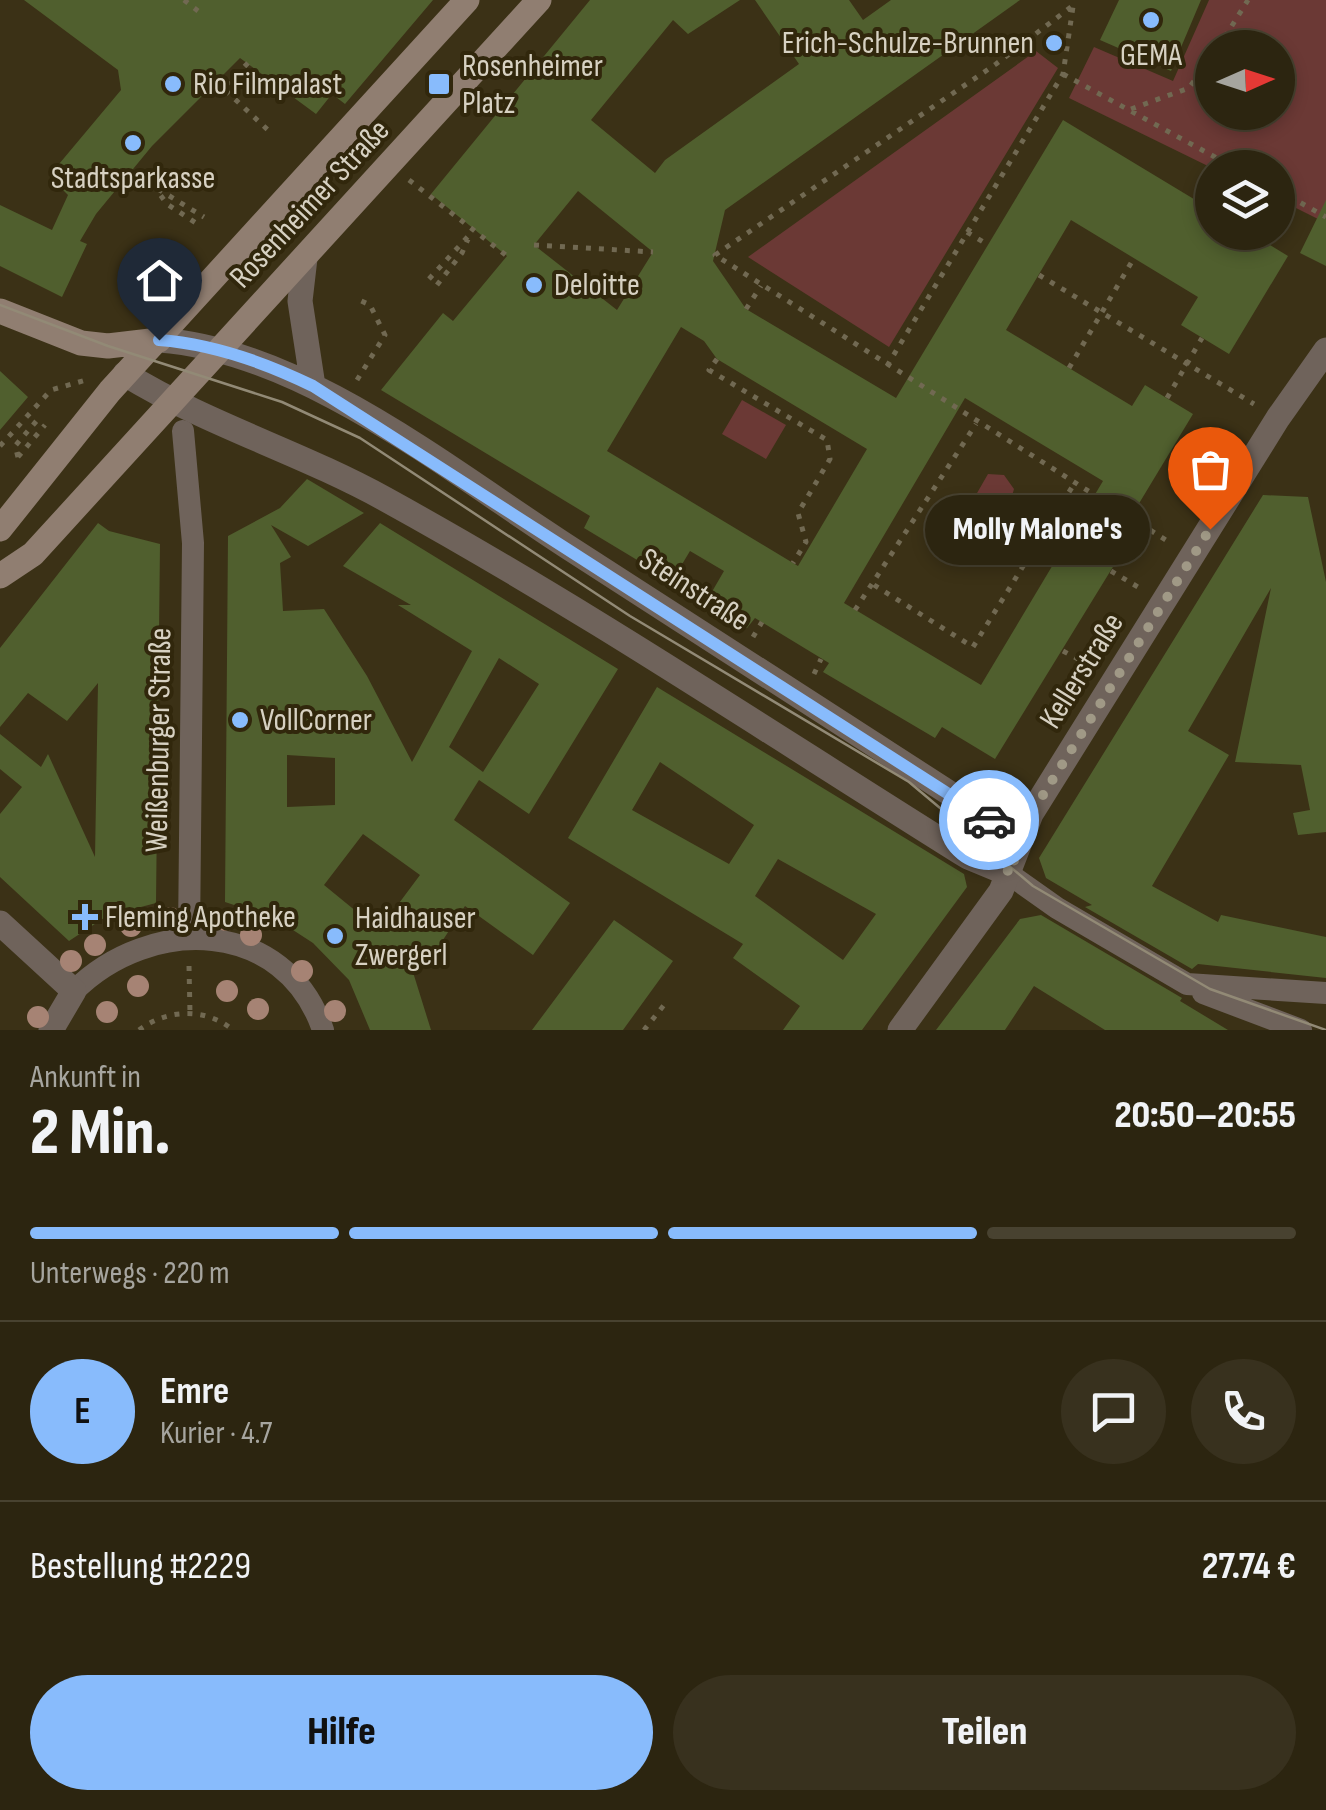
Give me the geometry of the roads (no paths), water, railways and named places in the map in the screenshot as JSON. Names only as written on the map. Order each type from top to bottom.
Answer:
[{"type":"main road","name":"Rosenheimer Straße","points":[[159,340],[467,0]]},
{"type":"main road","name":"Rosenheimer Straße","points":[[0,576],[33,554],[539,0]]},
{"type":"main road","points":[[0,312],[82,343],[108,346],[159,340]]},
{"type":"main road","points":[[0,529],[125,374],[159,340]]},
{"type":"main road","points":[[82,343],[125,374]]},
{"type":"street","points":[[305,258],[300,301],[313,386]]},
{"type":"street","name":"Steinstraße","points":[[159,340],[219,350],[275,367],[313,386],[988,818],[1009,874]]},
{"type":"street","name":"Kellerstraße","points":[[900,1030],[1009,874],[1031,814],[1278,418],[1322,372]]},
{"type":"street","points":[[125,374],[169,401],[297,454],[504,566],[968,857],[1009,874],[1043,900],[1187,984],[1300,1030]]},
{"type":"street","name":"Weißenburger Straße","points":[[183,431],[193,544],[189,937]]},
{"type":"street","points":[[0,924],[74,991]]},
{"type":"street","points":[[51,1030],[74,991],[118,954],[155,940],[189,937],[223,942],[255,954],[284,973],[306,998],[324,1030]]},
{"type":"street","points":[[1187,984],[1326,993]]},
{"type":"tram line","points":[[0,305],[108,346],[282,402],[360,438],[630,616],[909,782],[1033,886],[1210,989],[1326,1030]]},
{"type":"place","name":"GEMA","points":[[1151,20]]},
{"type":"place","name":"Erich-Schulze-Brunnen","points":[[1054,43]]},
{"type":"place","name":"Rio Filmpalast","points":[[173,84]]},
{"type":"place","name":"Rosenheimer Platz","points":[[439,84]]},
{"type":"place","name":"Stadtsparkasse","points":[[133,143]]},
{"type":"place","name":"Deloitte","points":[[534,285]]},
{"type":"place","name":"Molly Malone's","points":[[1210,529]]},
{"type":"place","name":"VollCorner","points":[[240,720]]},
{"type":"place","name":"Fleming Apotheke","points":[[85,917]]},
{"type":"place","name":"Haidhauser Zwergerl","points":[[335,936]]}]
